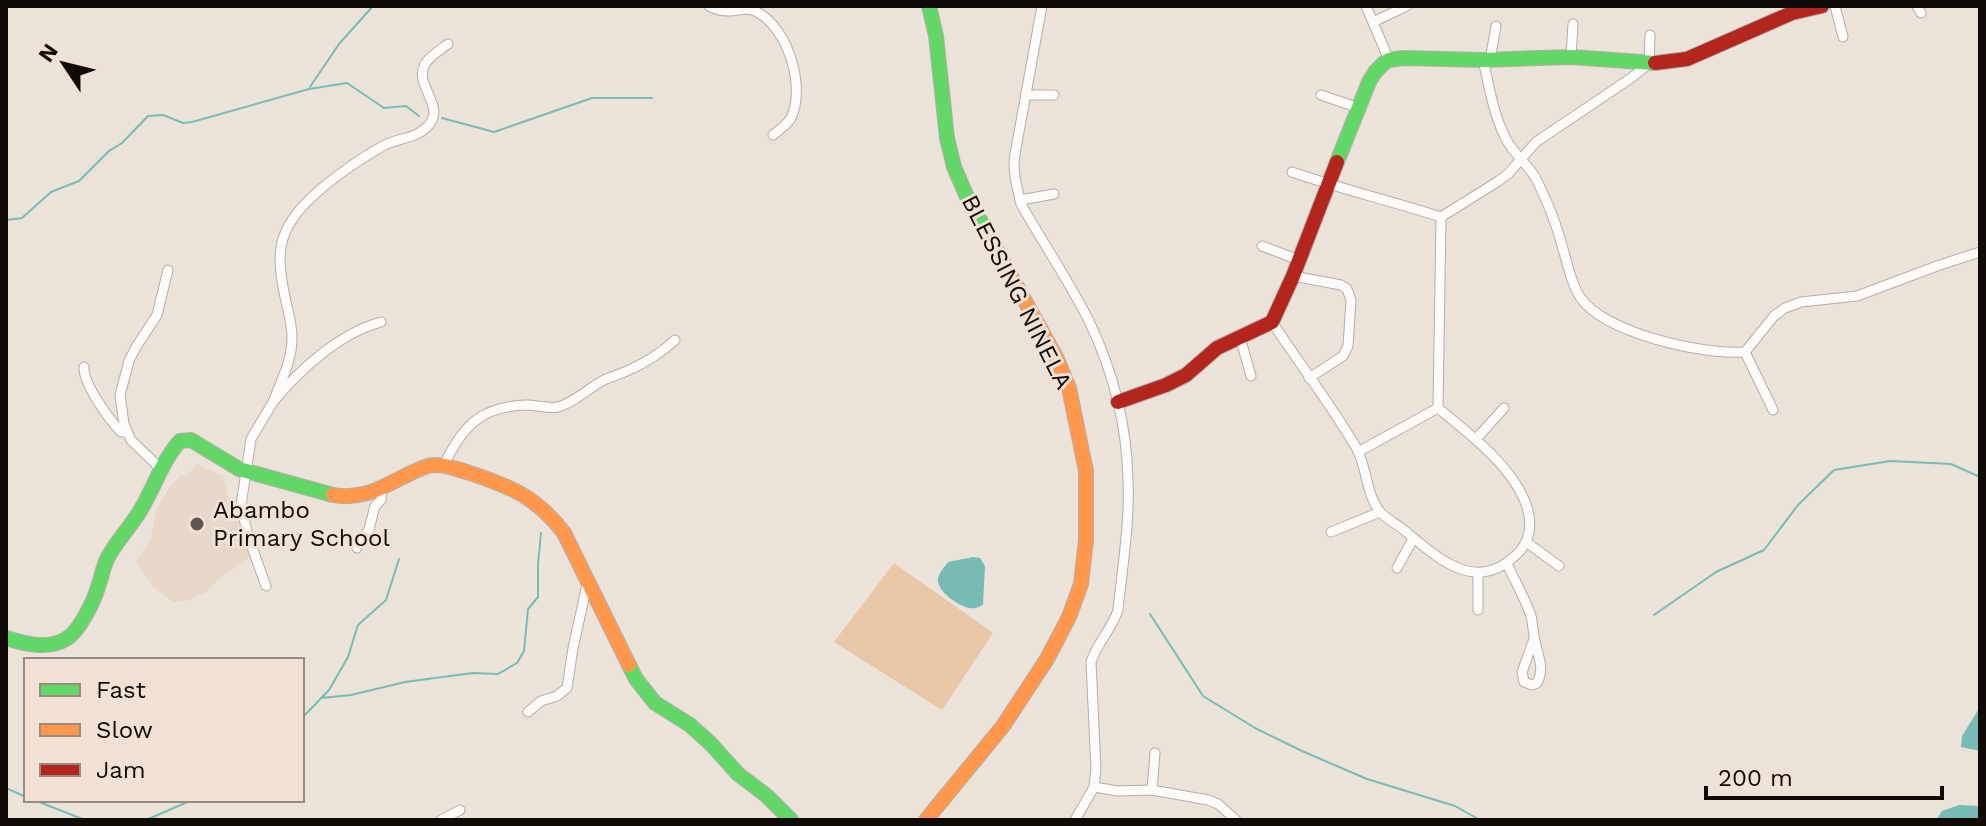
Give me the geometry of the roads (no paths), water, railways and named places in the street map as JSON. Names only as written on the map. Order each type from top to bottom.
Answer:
[{"type":"street","points":[[709,6],[727,12],[755,11],[775,28],[786,45],[794,69],[794,107],[787,123],[773,135]]},
{"type":"street","name":"BLESSING NINELA","points":[[926,820],[1003,726],[1047,659],[1069,617],[1081,584],[1087,499],[1086,471],[1069,388],[1057,359],[967,197],[954,167],[947,138],[936,36],[929,6]]},
{"type":"street","points":[[1366,6],[1389,60]]},
{"type":"street","points":[[1373,22],[1407,6]]},
{"type":"street","points":[[1118,402],[1186,375],[1217,348],[1272,322],[1330,185],[1369,82],[1389,60],[1571,57],[1649,64],[1687,59],[1792,13],[1822,6]]},
{"type":"street","points":[[1835,6],[1843,37]]},
{"type":"street","points":[[1039,7],[1013,168],[1020,200],[1089,322],[1107,366],[1126,441],[1129,484],[1118,610],[1114,623],[1091,662],[1096,769],[1094,787],[1075,820]]},
{"type":"street","points":[[1571,57],[1573,24]]},
{"type":"street","points":[[1496,26],[1487,60],[1493,103],[1505,137],[1533,174],[1545,199],[1579,296],[1589,308],[1662,343],[1745,352]]},
{"type":"street","points":[[1649,64],[1650,35]]},
{"type":"street","points":[[273,402],[290,358],[292,341],[279,265],[281,243],[289,224],[311,197],[333,179],[392,142],[421,132],[433,120],[434,107],[423,69],[431,56],[448,44]]},
{"type":"street","points":[[1292,172],[1441,217],[1508,174],[1536,142],[1649,64]]},
{"type":"street","points":[[1025,95],[1054,95]]},
{"type":"street","points":[[1321,95],[1359,108]]},
{"type":"street","points":[[1020,200],[1054,194]]},
{"type":"street","points":[[1438,408],[1441,217]]},
{"type":"street","points":[[1262,246],[1299,260]]},
{"type":"street","points":[[1745,352],[1774,316],[1785,308],[1801,302],[1857,296],[1980,252]]},
{"type":"street","points":[[161,469],[131,440],[124,424],[120,395],[136,347],[157,315],[168,270]]},
{"type":"street","points":[[1293,276],[1341,285],[1347,289],[1351,300],[1350,340],[1346,352],[1309,378]]},
{"type":"street","points":[[266,586],[248,536],[241,505],[251,439],[273,402],[295,376],[355,331],[381,322]]},
{"type":"street","points":[[1272,322],[1358,452],[1380,512],[1443,561],[1462,571],[1478,574],[1507,564],[1526,542],[1531,522],[1526,503],[1507,472],[1476,439],[1438,408]]},
{"type":"street","points":[[1240,337],[1251,376]]},
{"type":"street","points":[[444,465],[457,440],[484,414],[502,407],[557,407],[605,379],[628,371],[675,340]]},
{"type":"street","points":[[1745,352],[1773,410]]},
{"type":"street","points":[[84,367],[85,376],[108,417],[121,432],[127,432]]},
{"type":"street","points":[[1358,452],[1438,408]]},
{"type":"street","points":[[1476,439],[1504,408]]},
{"type":"street","points":[[6,638],[28,645],[53,644],[71,636],[97,591],[107,559],[140,511],[175,446],[186,439],[246,471],[344,497],[382,489],[427,466],[444,465],[504,484],[522,493],[552,517],[564,533],[636,679],[646,693],[655,703],[690,725],[738,774],[791,820]]},
{"type":"street","points":[[357,548],[369,529],[375,506],[383,497],[382,489]]},
{"type":"street","points":[[364,494],[369,504],[375,506]]},
{"type":"street","points":[[1331,532],[1380,512]]},
{"type":"street","points":[[1397,568],[1413,539]]},
{"type":"street","points":[[1526,542],[1559,566]]},
{"type":"street","points":[[1507,564],[1530,612],[1534,639]]},
{"type":"street","points":[[1478,574],[1478,610]]},
{"type":"street","points":[[528,712],[541,701],[557,696],[567,688],[588,582]]},
{"type":"street","points":[[1152,790],[1155,753]]},
{"type":"street","points":[[1094,787],[1118,791],[1152,790],[1208,800],[1218,804],[1236,820]]},
{"type":"street","points":[[441,820],[460,810]]},
{"type":"water","points":[[980,558],[985,566],[983,605],[974,608],[960,605],[938,584],[948,562]]},
{"type":"water","points":[[1980,707],[1980,751],[1961,747],[1962,736]]},
{"type":"water","points":[[1959,805],[1980,806],[1980,820],[1936,820],[1942,811]]},
{"type":"waterway","points":[[310,87],[339,44],[373,6]]},
{"type":"waterway","points":[[6,220],[22,218],[51,192],[79,181],[148,116],[163,115],[183,123],[192,122],[309,89],[347,83],[384,108],[406,106],[419,116]]},
{"type":"waterway","points":[[442,118],[494,132],[592,98],[652,98]]},
{"type":"waterway","points":[[1654,615],[1716,572],[1764,550],[1798,505],[1834,470],[1890,461],[1951,464],[1980,477]]},
{"type":"waterway","points":[[321,698],[351,695],[405,682],[473,673],[498,674],[517,663],[524,651],[528,609],[538,597],[541,533]]},
{"type":"waterway","points":[[304,716],[329,690],[348,657],[358,625],[386,600],[399,559]]},
{"type":"waterway","points":[[1150,614],[1203,696],[1255,728],[1302,751],[1367,779],[1455,806],[1480,820]]},
{"type":"waterway","points":[[6,788],[24,796]]},
{"type":"waterway","points":[[39,802],[85,820]]},
{"type":"waterway","points":[[146,820],[187,802]]},
{"type":"place","name":"Abambo Primary School","points":[[197,524]]}]
